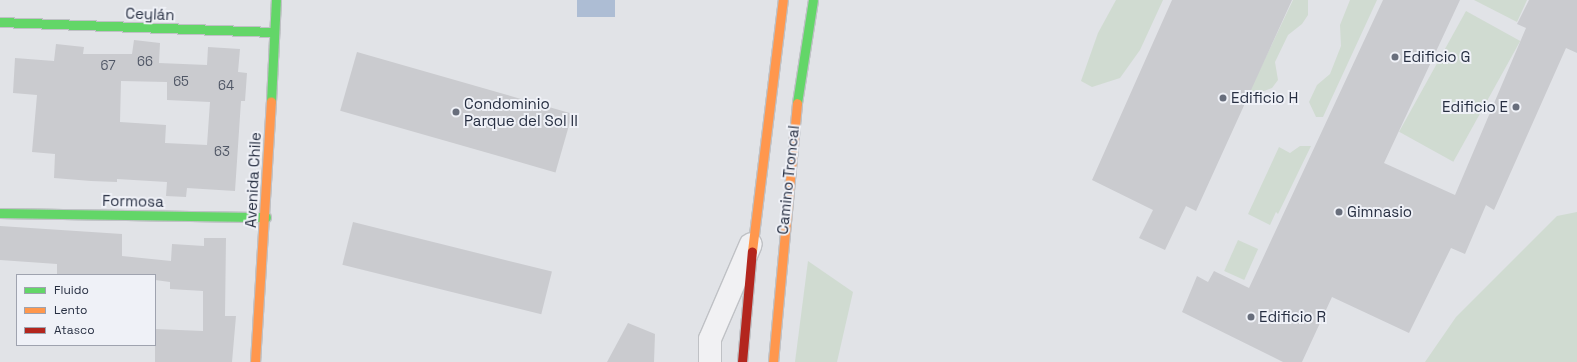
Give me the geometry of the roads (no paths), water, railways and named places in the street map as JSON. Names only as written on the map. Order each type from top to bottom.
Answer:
[{"type":"street","name":"Avenida Chile","points":[[255,362],[266,217],[276,0]]},
{"type":"street","name":"Camino Troncal","points":[[742,362],[752,242],[783,0]]},
{"type":"street","name":"Camino Troncal","points":[[773,362],[792,132],[813,0]]},
{"type":"street","name":"Ceylán","points":[[0,22],[274,32]]},
{"type":"street","name":"Formosa","points":[[0,213],[266,217]]},
{"type":"street","name":"Camino Troncal","points":[[710,362],[710,339],[752,242]]},
{"type":"water","points":[[577,0],[615,0],[615,17],[577,17]]},
{"type":"place","name":"Edificio G","points":[[1395,57]]},
{"type":"place","name":"Edificio H","points":[[1223,98]]},
{"type":"place","name":"Edificio E","points":[[1516,107]]},
{"type":"place","name":"Condominio Parque del Sol II","points":[[456,112]]},
{"type":"place","name":"Gimnasio","points":[[1339,212]]},
{"type":"place","name":"Edificio R","points":[[1251,317]]}]
